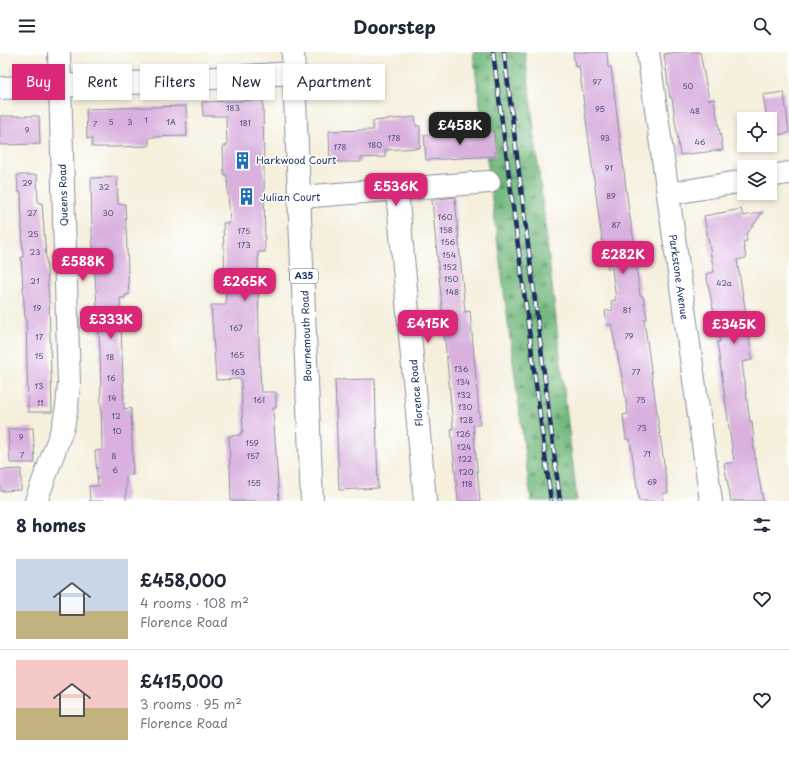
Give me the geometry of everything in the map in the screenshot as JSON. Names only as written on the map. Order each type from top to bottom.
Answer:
[{"type":"main road","name":"Queens Road","points":[[59,52],[59,64]]},
{"type":"main road","name":"Bournemouth Road","points":[[293,52],[294,64]]},
{"type":"main road","name":"Parkstone Avenue","points":[[648,52],[711,501]]},
{"type":"main road","points":[[65,85],[153,82],[283,74]]},
{"type":"main road","points":[[0,88],[12,87]]},
{"type":"main road","name":"Queens Road","points":[[36,501],[63,428],[69,384],[60,100]]},
{"type":"main road","name":"Bournemouth Road","points":[[295,100],[312,501]]},
{"type":"main road","points":[[777,175],[789,173]]},
{"type":"main road","points":[[300,197],[489,182]]},
{"type":"main road","points":[[668,194],[737,182]]},
{"type":"main road","name":"Florence Road","points":[[397,190],[425,501]]},
{"type":"green space","points":[[473,52],[525,52],[577,501],[531,501]]},
{"type":"building","points":[[573,52],[607,52],[608,67],[611,67],[629,212],[638,264],[636,264],[640,296],[643,296],[647,319],[644,319],[668,493],[663,493],[663,501],[639,501],[630,439],[626,439],[623,415],[628,414],[623,382],[611,324],[607,325],[605,311],[613,310],[611,301],[616,300],[612,268],[608,269],[602,240],[579,66],[575,67]]},
{"type":"building","points":[[677,52],[700,52],[709,100],[714,99],[723,150],[680,155],[664,54]]},
{"type":"building","points":[[784,92],[789,133],[777,135],[777,112],[766,112],[763,95]]},
{"type":"building","points":[[263,100],[265,252],[258,252],[259,346],[261,392],[276,392],[276,408],[273,408],[279,501],[231,501],[229,436],[241,435],[241,432],[243,432],[241,379],[216,380],[211,305],[226,305],[223,223],[230,223],[227,175],[224,175],[223,146],[227,146],[226,116],[203,116],[202,102]]},
{"type":"building","points":[[186,106],[187,136],[149,137],[149,146],[92,147],[92,138],[87,139],[86,109]]},
{"type":"building","points":[[0,116],[39,116],[40,144],[0,145]]},
{"type":"building","points":[[415,117],[416,126],[420,126],[420,148],[385,150],[385,157],[361,158],[361,162],[330,162],[329,131],[373,130],[373,121]]},
{"type":"building","points":[[494,131],[496,156],[426,160],[424,135]]},
{"type":"building","points":[[17,175],[37,175],[38,203],[42,203],[49,299],[52,412],[28,412],[26,318],[21,257],[23,257],[21,192],[18,192]]},
{"type":"building","points":[[117,177],[118,204],[125,204],[129,295],[125,295],[125,298],[120,298],[124,409],[131,408],[133,475],[126,475],[126,501],[90,501],[89,486],[98,486],[95,451],[102,450],[100,350],[92,233],[91,178]]},
{"type":"building","points":[[455,197],[465,312],[470,311],[480,425],[473,425],[480,501],[458,501],[451,429],[453,429],[452,415],[432,200]]},
{"type":"building","points":[[741,209],[743,216],[763,212],[746,235],[747,241],[743,242],[746,258],[737,260],[748,325],[752,360],[742,362],[750,422],[752,421],[753,444],[763,501],[731,501],[724,464],[734,462],[717,342],[720,342],[706,274],[714,272],[704,216]]},
{"type":"building","points":[[375,379],[378,488],[339,490],[335,380]]},
{"type":"building","points":[[33,428],[35,463],[10,463],[8,429]]},
{"type":"building","points":[[21,469],[21,490],[1,491],[0,470]]},
{"type":"railway","points":[[493,52],[551,501]]},
{"type":"railway","points":[[504,52],[560,501]]},
{"type":"place","name":"Harkwood Court","points":[[243,160]]},
{"type":"place","name":"Julian Court","points":[[247,197]]}]
